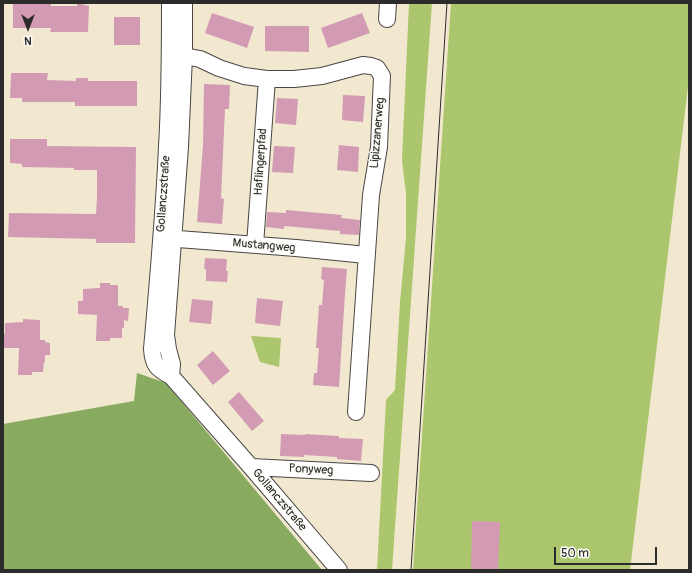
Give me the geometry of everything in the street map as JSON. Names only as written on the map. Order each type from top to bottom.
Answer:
[{"type":"street","name":"Gollanczstraße","points":[[170,3],[177,56],[180,147],[168,238],[166,335],[172,364],[171,376],[339,570]]},
{"type":"street","name":"Gollanczstraße","points":[[177,56],[184,3]]},
{"type":"street","points":[[387,19],[388,3]]},
{"type":"street","name":"Lipizzanerweg","points":[[177,56],[200,60],[244,76],[267,79],[294,79],[322,76],[363,65],[377,68],[382,76],[379,147],[371,195],[356,412]]},
{"type":"street","name":"Haflingerpfad","points":[[255,245],[267,79]]},
{"type":"street","name":"Mustangweg","points":[[168,238],[366,255]]},
{"type":"street","name":"Ponyweg","points":[[251,467],[371,473]]},
{"type":"green space","points":[[409,3],[432,3],[392,570],[377,570],[386,400],[395,390],[400,302],[406,238],[406,194],[402,160]]},
{"type":"green space","points":[[451,3],[689,3],[689,78],[630,570],[413,570]]},
{"type":"green space","points":[[251,336],[281,338],[279,367],[260,362]]},
{"type":"green space","points":[[137,373],[166,383],[322,570],[3,570],[3,424],[134,401]]},
{"type":"building","points":[[13,3],[51,3],[51,6],[77,6],[77,3],[89,6],[88,32],[50,32],[51,28],[13,28]]},
{"type":"building","points":[[212,13],[254,27],[247,48],[205,33]]},
{"type":"building","points":[[362,13],[370,33],[328,48],[321,28]]},
{"type":"building","points":[[114,17],[140,17],[140,45],[114,45]]},
{"type":"building","points":[[265,26],[309,26],[309,52],[265,51]]},
{"type":"building","points":[[11,73],[48,73],[47,80],[76,81],[76,78],[88,78],[88,81],[137,81],[137,106],[75,106],[75,102],[22,102],[22,98],[10,98]]},
{"type":"building","points":[[204,84],[230,85],[229,109],[225,109],[221,198],[224,199],[222,224],[197,222],[203,145]]},
{"type":"building","points":[[343,95],[365,96],[363,122],[342,120]]},
{"type":"building","points":[[277,98],[298,99],[296,125],[275,123]]},
{"type":"building","points":[[10,139],[47,139],[47,146],[136,147],[135,243],[96,243],[96,239],[8,237],[9,213],[96,214],[97,197],[97,170],[22,167],[22,164],[10,163]]},
{"type":"building","points":[[339,145],[359,147],[358,172],[337,170]]},
{"type":"building","points":[[274,146],[295,147],[293,173],[272,172]]},
{"type":"building","points":[[286,210],[342,215],[341,218],[360,220],[359,235],[340,234],[340,231],[284,226],[284,229],[266,227],[267,212],[286,213]]},
{"type":"building","points":[[205,258],[227,259],[227,282],[206,281],[206,269],[204,269]]},
{"type":"building","points":[[322,267],[347,269],[339,387],[313,385],[314,373],[317,373],[319,348],[316,348],[319,305],[322,305],[324,280],[321,279]]},
{"type":"building","points":[[100,283],[118,285],[118,306],[129,308],[128,321],[124,320],[124,328],[122,328],[122,338],[110,338],[110,341],[96,341],[97,315],[78,314],[78,301],[83,301],[83,289],[100,288]]},
{"type":"building","points":[[257,298],[283,301],[280,326],[255,323]]},
{"type":"building","points":[[192,299],[213,301],[211,324],[189,322]]},
{"type":"building","points":[[23,319],[40,320],[40,340],[45,340],[45,342],[50,343],[50,355],[45,355],[43,372],[32,372],[32,375],[18,375],[19,348],[3,348],[5,323],[23,322]]},
{"type":"building","points":[[213,351],[230,371],[213,385],[197,365]]},
{"type":"building","points":[[239,392],[264,421],[252,431],[228,402]]},
{"type":"building","points":[[281,434],[339,436],[339,438],[363,439],[361,461],[337,459],[337,457],[304,455],[304,457],[280,456]]},
{"type":"building","points":[[472,521],[500,522],[498,570],[471,570]]},
{"type":"tram line","points":[[411,570],[447,3]]}]
